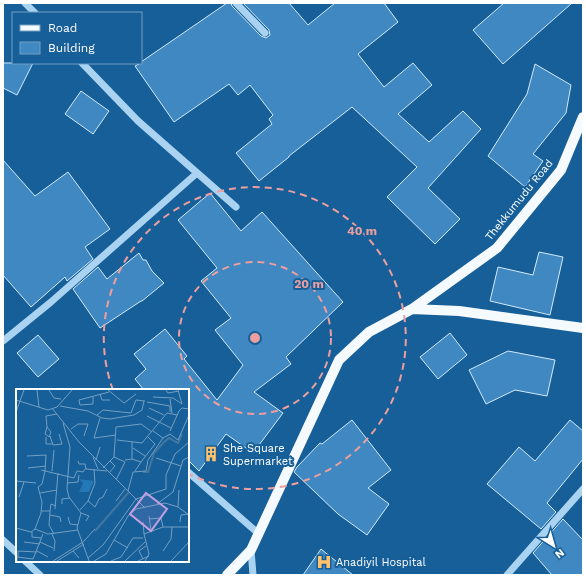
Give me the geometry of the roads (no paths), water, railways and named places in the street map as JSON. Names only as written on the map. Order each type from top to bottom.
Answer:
[{"type":"main road","name":"Thekkumudu Road","points":[[251,550],[339,360],[369,332],[412,309],[497,248],[561,170],[583,117]]},
{"type":"main road","points":[[412,309],[460,311],[583,328]]},
{"type":"main road","points":[[227,575],[251,550]]},
{"type":"street","points":[[25,3],[34,12]]},
{"type":"street","points":[[236,3],[265,33]]},
{"type":"street","points":[[83,64],[138,121],[236,208]]},
{"type":"street","points":[[3,341],[51,302],[196,173]]},
{"type":"street","points":[[189,473],[258,534]]},
{"type":"street","points":[[507,575],[583,489]]},
{"type":"street","points":[[3,540],[16,552]]},
{"type":"street","points":[[251,550],[253,575]]},
{"type":"street","points":[[26,562],[40,575]]},
{"type":"place","name":"She Square Supermarket","points":[[211,454]]},
{"type":"place","name":"Anadiyil Hospital","points":[[324,562]]}]
